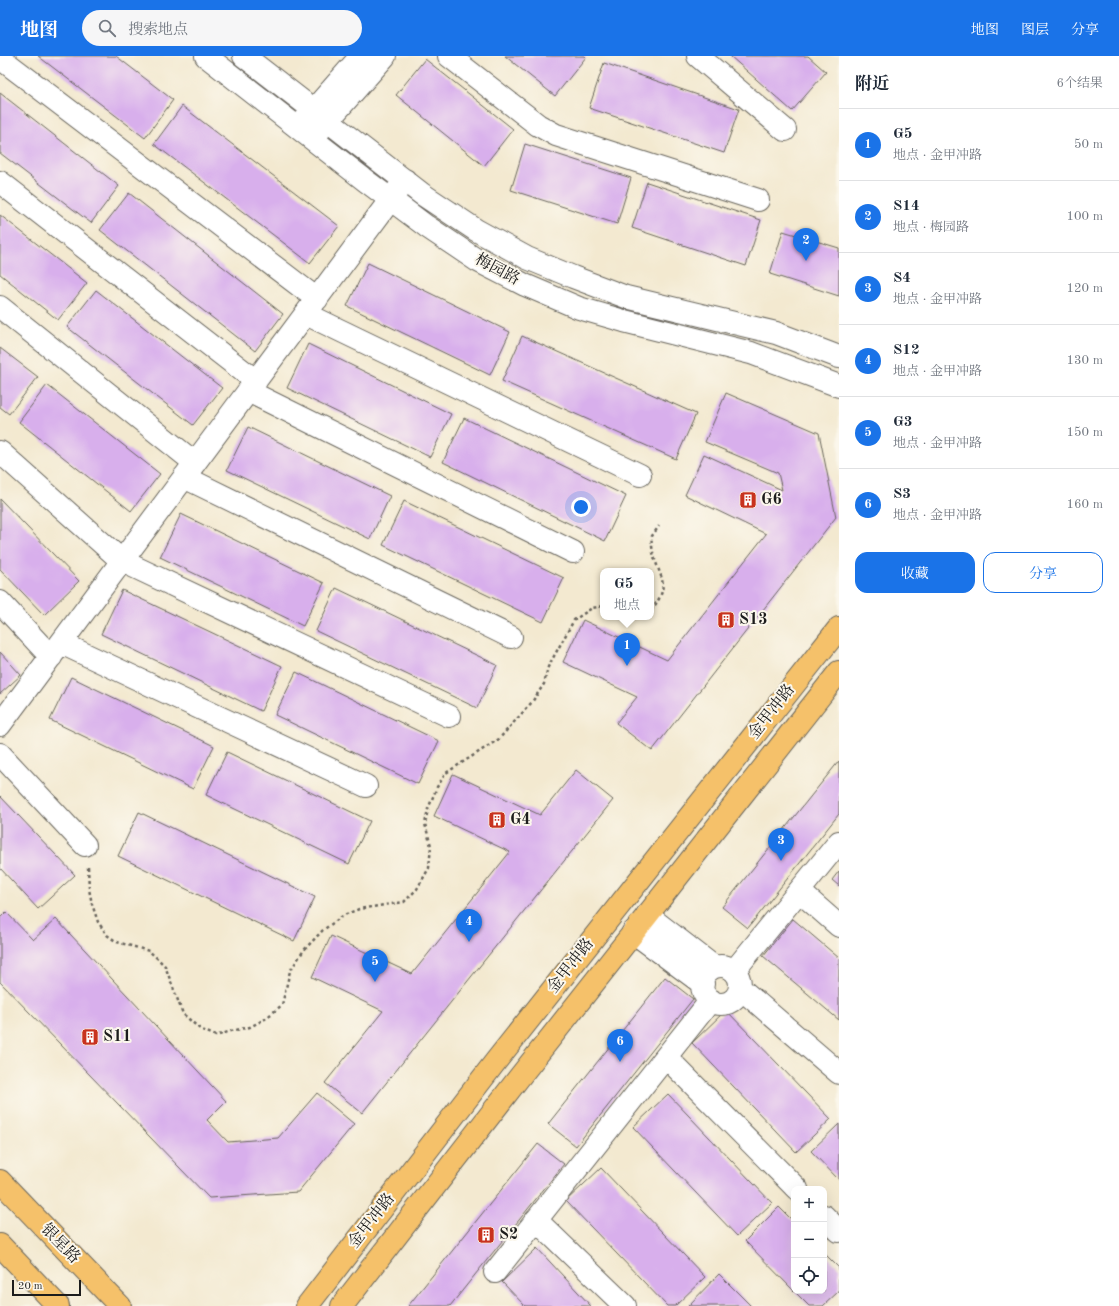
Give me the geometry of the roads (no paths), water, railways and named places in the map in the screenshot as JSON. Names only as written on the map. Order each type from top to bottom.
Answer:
[{"type":"main road","name":"金甲冲路","points":[[307,1306],[496,1061],[839,628]]},
{"type":"main road","name":"金甲冲路","points":[[342,1306],[633,932],[839,672]]},
{"type":"main road","name":"银星路","points":[[0,1181],[120,1306]]},
{"type":"main road","points":[[0,1245],[58,1306]]},
{"type":"street","name":"梅园路","points":[[206,56],[391,200],[478,261],[525,285],[572,305],[624,321],[751,353],[839,386]]},
{"type":"street","name":"梅园路","points":[[244,56],[422,194],[476,230],[527,258],[626,297],[776,333],[839,357]]},
{"type":"street","points":[[321,115],[361,56]]},
{"type":"street","points":[[305,133],[321,115],[385,56]]},
{"type":"street","points":[[449,56],[538,125],[556,135],[758,200]]},
{"type":"street","points":[[698,56],[785,130]]},
{"type":"street","points":[[0,58],[311,307],[640,475]]},
{"type":"street","points":[[0,725],[405,180]]},
{"type":"street","points":[[0,182],[252,386],[573,552]]},
{"type":"street","points":[[0,307],[190,470],[511,637]]},
{"type":"street","points":[[0,452],[122,561],[449,716]]},
{"type":"street","points":[[0,602],[56,650],[366,786]]},
{"type":"street","points":[[0,754],[85,844]]},
{"type":"street","points":[[495,1272],[666,1057],[721,982],[799,892],[839,842]]},
{"type":"street","points":[[799,892],[839,926]]},
{"type":"street","points":[[647,915],[721,982],[839,1073]]},
{"type":"street","points":[[633,932],[721,982]]},
{"type":"street","points":[[666,1057],[794,1186]]},
{"type":"street","points":[[827,1219],[839,1231]]},
{"type":"street","points":[[536,1220],[625,1306]]},
{"type":"place","name":"S14","points":[[806,261]]},
{"type":"place","name":"G6","points":[[748,500]]},
{"type":"place","name":"S13","points":[[726,620]]},
{"type":"place","name":"G5","points":[[627,666]]},
{"type":"place","name":"G4","points":[[497,820]]},
{"type":"place","name":"S4","points":[[781,861]]},
{"type":"place","name":"S12","points":[[469,942]]},
{"type":"place","name":"G3","points":[[375,982]]},
{"type":"place","name":"S11","points":[[90,1037]]},
{"type":"place","name":"S3","points":[[620,1062]]},
{"type":"place","name":"S2","points":[[486,1235]]}]
